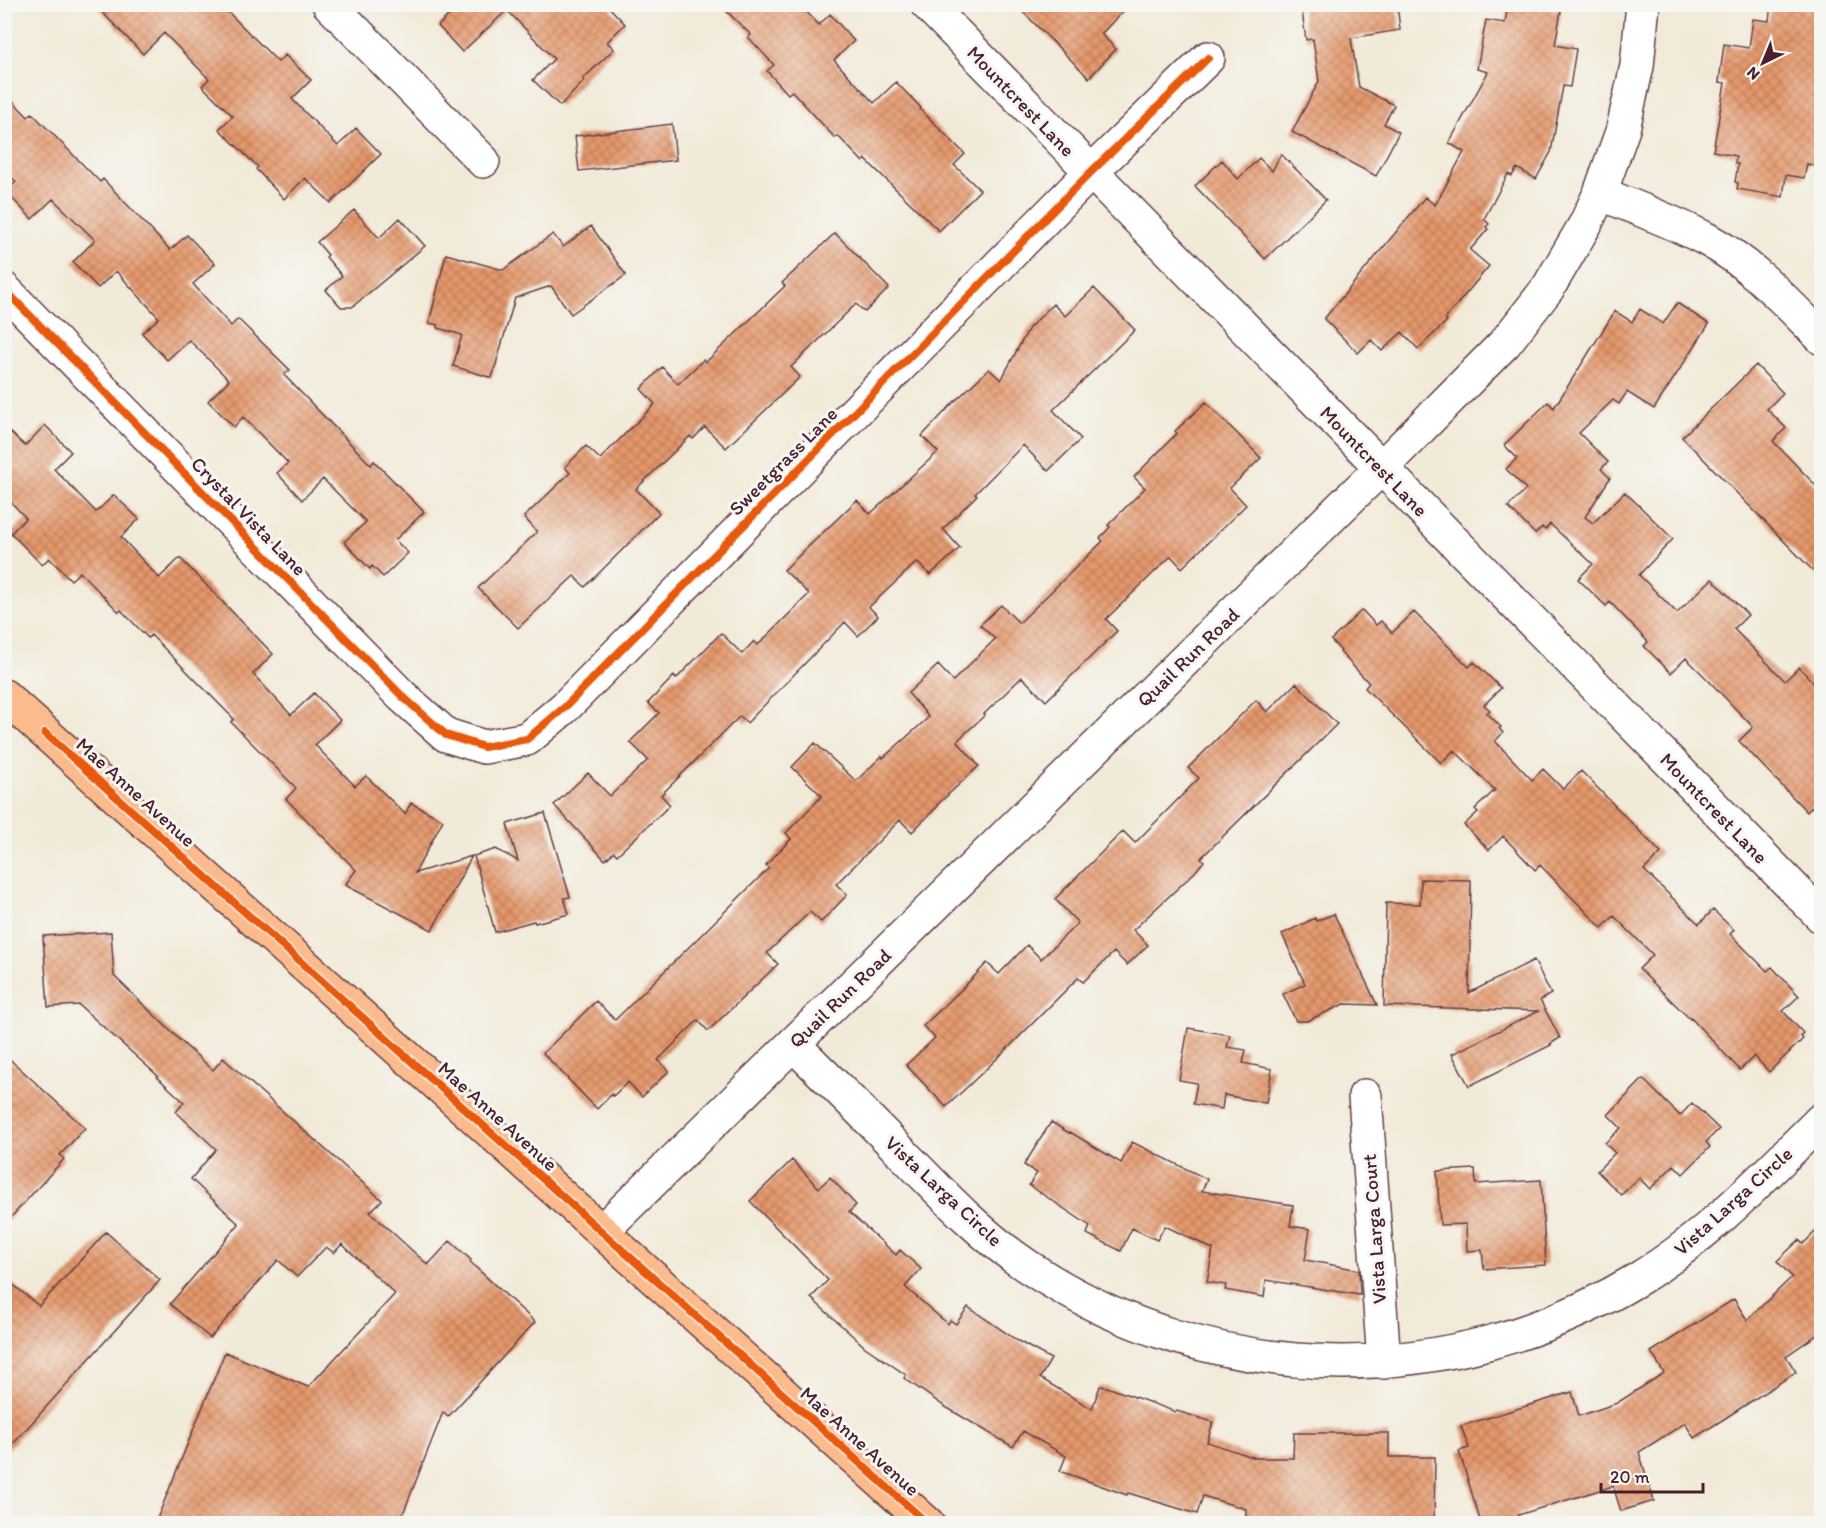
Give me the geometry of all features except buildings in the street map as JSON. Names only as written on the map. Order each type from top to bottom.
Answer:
[{"type":"main road","name":"Mae Anne Avenue","points":[[4,696],[928,1524]]},
{"type":"street","points":[[328,4],[483,161]]},
{"type":"street","name":"Mountcrest Lane","points":[[927,4],[1821,917]]},
{"type":"street","name":"Quail Run Road","points":[[602,1231],[1505,344],[1548,288],[1586,223],[1600,193],[1623,129],[1637,66],[1643,4]]},
{"type":"street","name":"Sweetgrass Lane","points":[[484,747],[527,739],[565,706],[1091,172],[1208,58]]},
{"type":"street","points":[[1600,193],[1707,239],[1747,266],[1821,338]]},
{"type":"street","name":"Crystal Vista Lane","points":[[4,289],[402,696],[446,735],[484,747]]},
{"type":"street","name":"Vista Larga Circle","points":[[794,1044],[970,1222],[1026,1265],[1082,1299],[1142,1326],[1199,1344],[1273,1358],[1326,1363],[1384,1362],[1452,1352],[1516,1336],[1579,1311],[1640,1279],[1697,1238],[1821,1119]]},
{"type":"street","name":"Vista Larga Court","points":[[1365,1096],[1384,1362]]},
{"type":"cycle path","points":[[4,289],[402,696],[446,735],[484,747],[527,739],[565,707],[1091,172],[1208,58]]},
{"type":"cycle path","points":[[45,733],[928,1524]]}]
